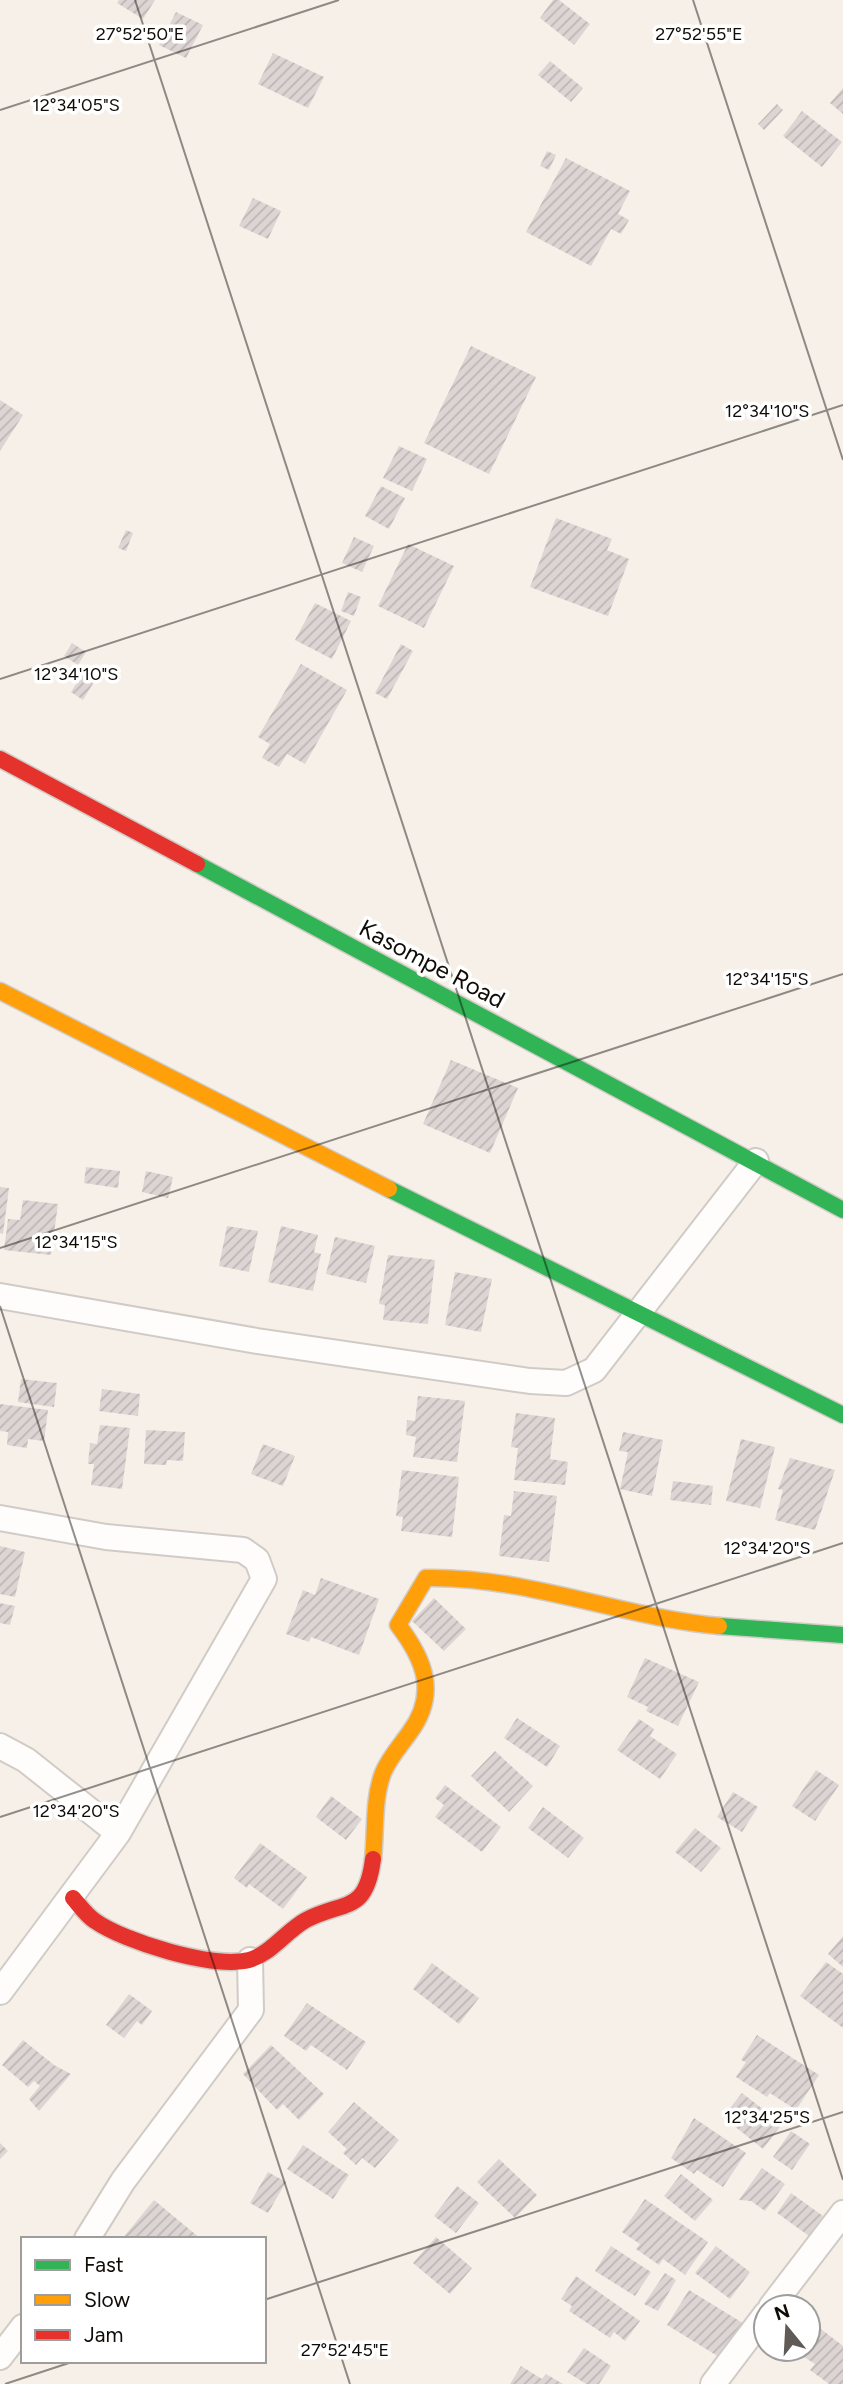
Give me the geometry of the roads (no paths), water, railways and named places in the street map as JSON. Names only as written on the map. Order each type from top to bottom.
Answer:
[{"type":"street","name":"Kasompe Road","points":[[0,759],[756,1161],[843,1210]]},
{"type":"street","points":[[0,991],[215,1097],[638,1316],[843,1415]]},
{"type":"street","points":[[0,1296],[257,1341],[530,1381],[566,1383],[594,1370],[756,1161]]},
{"type":"street","points":[[0,1518],[106,1537],[243,1550],[257,1560],[264,1579],[118,1833],[73,1898],[0,1992]]},
{"type":"street","points":[[73,1898],[87,1915],[104,1927],[202,1959],[225,1963],[250,1960],[312,1917],[343,1910],[362,1896],[370,1872],[376,1801],[383,1772],[422,1717],[427,1691],[425,1662],[398,1625],[426,1578],[474,1577],[575,1596],[635,1614],[707,1624],[843,1635]]},
{"type":"street","points":[[0,1746],[26,1760],[118,1833]]},
{"type":"street","points":[[88,2237],[123,2180],[251,2010],[250,1960]]},
{"type":"street","points":[[782,2293],[843,2213]]},
{"type":"street","points":[[0,2357],[21,2330]]},
{"type":"street","points":[[713,2384],[752,2332]]}]
